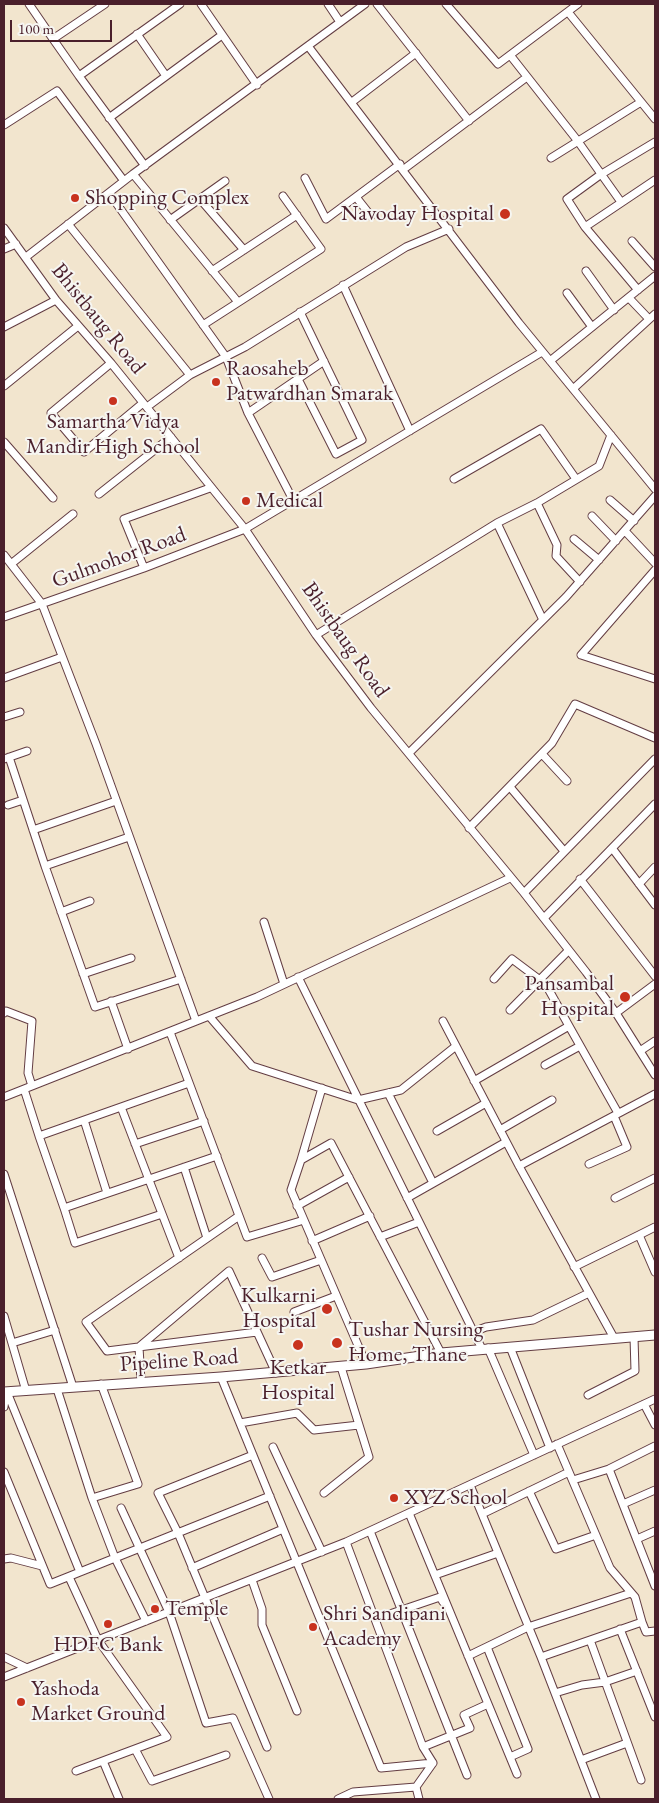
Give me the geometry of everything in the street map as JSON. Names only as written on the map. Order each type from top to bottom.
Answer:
[{"type":"main road","name":"Pipeline Road","points":[[5,1392],[141,1381],[222,1378],[341,1367],[441,1353],[655,1335]]},
{"type":"street","points":[[29,4],[145,166]]},
{"type":"street","points":[[53,40],[104,4]]},
{"type":"street","points":[[79,76],[180,4]]},
{"type":"street","points":[[201,4],[257,85]]},
{"type":"street","points":[[328,4],[340,22]]},
{"type":"street","points":[[26,257],[133,174],[257,85],[365,4]]},
{"type":"street","points":[[377,4],[469,120]]},
{"type":"street","points":[[446,4],[498,64],[578,4]]},
{"type":"street","points":[[568,12],[655,119]]},
{"type":"street","points":[[137,34],[166,76]]},
{"type":"street","points":[[110,118],[222,35]]},
{"type":"street","points":[[308,46],[542,352],[655,489]]},
{"type":"street","points":[[352,102],[416,53]]},
{"type":"street","points":[[510,55],[577,140],[621,202]]},
{"type":"street","points":[[305,178],[326,219],[356,196],[402,167],[527,78]]},
{"type":"street","points":[[4,125],[57,91],[124,181]]},
{"type":"street","points":[[551,158],[577,140],[641,102]]},
{"type":"street","points":[[638,290],[586,227],[567,199],[600,174],[655,142]]},
{"type":"street","points":[[133,174],[238,302]]},
{"type":"street","points":[[586,227],[655,180]]},
{"type":"street","points":[[170,220],[225,181]]},
{"type":"street","points":[[108,193],[226,357],[248,413],[293,500]]},
{"type":"street","points":[[203,325],[320,249],[283,196]]},
{"type":"street","points":[[356,196],[371,216]]},
{"type":"street","points":[[200,199],[244,250]]},
{"type":"street","points":[[212,270],[297,215]]},
{"type":"street","points":[[68,224],[190,374]]},
{"type":"street","name":"Bhistbaug Road","points":[[4,228],[56,300],[111,363],[245,529],[316,634],[371,708],[544,918],[616,1013],[655,1075]]},
{"type":"street","points":[[111,363],[51,413],[84,452],[145,405],[190,374],[226,357],[406,247],[449,229]]},
{"type":"street","points":[[632,241],[655,267]]},
{"type":"street","points":[[4,249],[16,244]]},
{"type":"street","points":[[586,271],[614,310]]},
{"type":"street","points":[[550,361],[654,279]]},
{"type":"street","points":[[343,284],[410,431]]},
{"type":"street","points":[[567,293],[592,327]]},
{"type":"street","points":[[629,298],[649,319]]},
{"type":"street","points":[[4,327],[56,300]]},
{"type":"street","points":[[298,379],[336,454],[362,440],[300,312]]},
{"type":"street","points":[[573,389],[655,314]]},
{"type":"street","points":[[4,386],[78,326]]},
{"type":"street","name":"Gulmohor Road","points":[[4,617],[144,568],[245,529],[542,352]]},
{"type":"street","points":[[248,413],[324,362]]},
{"type":"street","points":[[454,479],[541,430],[576,479]]},
{"type":"street","points":[[316,634],[497,523],[537,503],[599,466],[611,436]]},
{"type":"street","points":[[98,494],[171,437]]},
{"type":"street","points":[[4,442],[53,498]]},
{"type":"street","points":[[144,568],[124,519],[210,488]]},
{"type":"street","points":[[409,753],[580,582],[655,496]]},
{"type":"street","points":[[610,500],[634,520]]},
{"type":"street","points":[[537,503],[556,545],[556,556],[580,582]]},
{"type":"street","points":[[11,564],[73,514]]},
{"type":"street","points":[[592,516],[616,541]]},
{"type":"street","points":[[497,523],[543,620]]},
{"type":"street","points":[[625,531],[655,563]]},
{"type":"street","points":[[574,539],[599,560]]},
{"type":"street","points":[[4,555],[42,604],[116,800],[196,1021]]},
{"type":"street","points":[[655,570],[581,655],[655,678]]},
{"type":"street","points":[[4,678],[62,657]]},
{"type":"street","points":[[469,828],[552,743],[575,704],[655,738]]},
{"type":"street","points":[[4,717],[20,712]]},
{"type":"street","points":[[27,752],[7,758],[95,1007],[181,979]]},
{"type":"street","points":[[542,754],[567,781]]},
{"type":"street","points":[[524,893],[655,759]]},
{"type":"street","points":[[510,787],[564,851]]},
{"type":"street","points":[[8,805],[23,800]]},
{"type":"street","points":[[33,830],[116,800]]},
{"type":"street","points":[[544,918],[655,804]]},
{"type":"street","points":[[45,866],[129,836]]},
{"type":"street","points":[[612,848],[655,905]]},
{"type":"street","points":[[639,884],[655,867]]},
{"type":"street","points":[[4,1097],[170,1032],[298,978],[510,878]]},
{"type":"street","points":[[580,879],[655,976]]},
{"type":"street","points":[[61,912],[90,901]]},
{"type":"street","points":[[264,922],[284,984]]},
{"type":"street","points":[[510,1010],[568,951]]},
{"type":"street","points":[[83,974],[131,958]]},
{"type":"street","points":[[494,978],[512,958],[548,986],[616,1115],[627,1146],[589,1164]]},
{"type":"street","points":[[298,978],[473,1332],[485,1349],[534,1455]]},
{"type":"street","points":[[616,1013],[655,984]]},
{"type":"street","points":[[111,1002],[128,1049]]},
{"type":"street","points":[[4,1013],[32,1021],[28,1073],[32,1086]]},
{"type":"street","points":[[209,1016],[252,1066],[358,1100],[401,1090],[456,1046]]},
{"type":"street","points":[[443,1021],[506,1142],[614,1338]]},
{"type":"street","points":[[474,1080],[569,1026]]},
{"type":"street","points":[[170,1032],[247,1236],[304,1220]]},
{"type":"street","points":[[640,1051],[655,1041]]},
{"type":"street","points":[[546,1065],[580,1046]]},
{"type":"street","points":[[40,1136],[190,1083]]},
{"type":"street","points":[[322,1088],[291,1190],[366,1364]]},
{"type":"street","points":[[24,1090],[75,1243],[162,1214]]},
{"type":"street","points":[[388,1093],[433,1184]]},
{"type":"street","points":[[519,1166],[655,1094]]},
{"type":"street","points":[[500,1130],[552,1100]]},
{"type":"street","points":[[437,1131],[486,1103]]},
{"type":"street","points":[[121,1107],[179,1258]]},
{"type":"street","points":[[84,1120],[107,1193]]},
{"type":"street","points":[[135,1144],[204,1121]]},
{"type":"street","points":[[408,1198],[506,1142]]},
{"type":"street","points":[[301,1160],[331,1143],[441,1353]]},
{"type":"street","points":[[64,1208],[217,1156]]},
{"type":"street","points":[[184,1167],[207,1238]]},
{"type":"street","points":[[4,1174],[73,1387]]},
{"type":"street","points":[[297,1206],[349,1177]]},
{"type":"street","points":[[615,1198],[655,1178]]},
{"type":"street","points":[[239,1216],[86,1322],[107,1351],[257,1332]]},
{"type":"street","points":[[312,1241],[370,1216]]},
{"type":"street","points":[[380,1237],[420,1222]]},
{"type":"street","points":[[574,1267],[655,1226]]},
{"type":"street","points":[[640,1235],[655,1272]]},
{"type":"street","points":[[262,1258],[272,1277],[321,1260]]},
{"type":"street","points":[[139,1347],[229,1271],[276,1373]]},
{"type":"street","points":[[473,1332],[486,1327],[533,1320],[588,1293]]},
{"type":"street","points":[[294,1312],[336,1296]]},
{"type":"street","points":[[4,1316],[26,1391]]},
{"type":"street","points":[[12,1342],[55,1330]]},
{"type":"street","points":[[588,1396],[635,1371],[634,1337]]},
{"type":"street","points":[[139,1347],[141,1381]]},
{"type":"street","points":[[510,1347],[550,1448]]},
{"type":"street","points":[[324,1493],[369,1458],[341,1367]]},
{"type":"street","points":[[222,1378],[381,1768],[433,1763]]},
{"type":"street","points":[[92,1498],[138,1484],[101,1384]]},
{"type":"street","points":[[57,1388],[92,1498],[115,1558],[146,1620]]},
{"type":"street","points":[[4,1406],[5,1392]]},
{"type":"street","points":[[5,1392],[80,1572]]},
{"type":"street","points":[[4,1677],[346,1542],[655,1399]]},
{"type":"street","points":[[644,1404],[655,1424]]},
{"type":"street","points":[[240,1423],[297,1413],[314,1430],[359,1425]]},
{"type":"street","points":[[557,1444],[610,1568],[634,1597],[646,1632],[655,1631]]},
{"type":"street","points":[[573,1480],[609,1469],[655,1446]]},
{"type":"street","points":[[273,1447],[322,1552]]},
{"type":"street","points":[[253,1455],[158,1493],[178,1533],[267,1747]]},
{"type":"street","points":[[609,1469],[655,1586]]},
{"type":"street","points":[[4,1472],[50,1584],[270,1496]]},
{"type":"street","points":[[482,1514],[569,1472]]},
{"type":"street","points":[[470,1485],[541,1657],[596,1799]]},
{"type":"street","points":[[623,1504],[655,1490]]},
{"type":"street","points":[[530,1491],[556,1549],[596,1535]]},
{"type":"street","points":[[121,1508],[169,1612],[206,1723],[233,1718],[269,1799]]},
{"type":"street","points":[[409,1513],[517,1774]]},
{"type":"street","points":[[192,1568],[283,1529]]},
{"type":"street","points":[[370,1531],[467,1776]]},
{"type":"street","points":[[637,1539],[655,1531]]},
{"type":"street","points":[[346,1542],[423,1747],[433,1763]]},
{"type":"street","points":[[435,1576],[498,1553]]},
{"type":"street","points":[[4,1554],[7,1558],[42,1566]]},
{"type":"street","points":[[69,1577],[98,1640],[167,1737],[76,1771]]},
{"type":"street","points":[[252,1580],[262,1609],[262,1625],[297,1711]]},
{"type":"street","points":[[468,1656],[528,1627],[631,1594]]},
{"type":"street","points":[[375,1619],[440,1597],[460,1643],[464,1646]]},
{"type":"street","points":[[541,1657],[642,1622]]},
{"type":"street","points":[[620,1629],[655,1717]]},
{"type":"street","points":[[590,1640],[641,1780]]},
{"type":"street","points":[[488,1647],[528,1749],[510,1756]]},
{"type":"street","points":[[4,1657],[28,1668]]},
{"type":"street","points":[[555,1693],[582,1684],[605,1682],[637,1671]]},
{"type":"street","points":[[423,1747],[470,1728],[464,1714],[488,1704]]},
{"type":"street","points":[[581,1760],[627,1742]]},
{"type":"street","points":[[135,1749],[152,1781],[226,1755]]},
{"type":"street","points":[[103,1761],[119,1799]]},
{"type":"street","points":[[419,1799],[416,1787],[433,1763]]},
{"type":"street","points":[[338,1799],[361,1791],[416,1787]]},
{"type":"place","name":"Shopping Complex","points":[[75,198]]},
{"type":"place","name":"Navoday Hospital","points":[[505,214]]},
{"type":"place","name":"Raosaheb Patwardhan Smarak","points":[[216,382]]},
{"type":"place","name":"Samartha Vidya Mandir High School","points":[[113,401]]},
{"type":"place","name":"Medical","points":[[246,501]]},
{"type":"place","name":"Pansambal Hospital","points":[[625,997]]},
{"type":"place","name":"Kulkarni Hospital","points":[[327,1309]]},
{"type":"place","name":"Tushar Nursing Home, Thane","points":[[337,1343]]},
{"type":"place","name":"Ketkar Hospital","points":[[298,1345]]},
{"type":"place","name":"XYZ School","points":[[394,1498]]},
{"type":"place","name":"Temple","points":[[155,1609]]},
{"type":"place","name":"HDFC Bank","points":[[108,1624]]},
{"type":"place","name":"Shri Sandipani Academy","points":[[313,1627]]},
{"type":"place","name":"Yashoda Market Ground","points":[[21,1702]]}]
